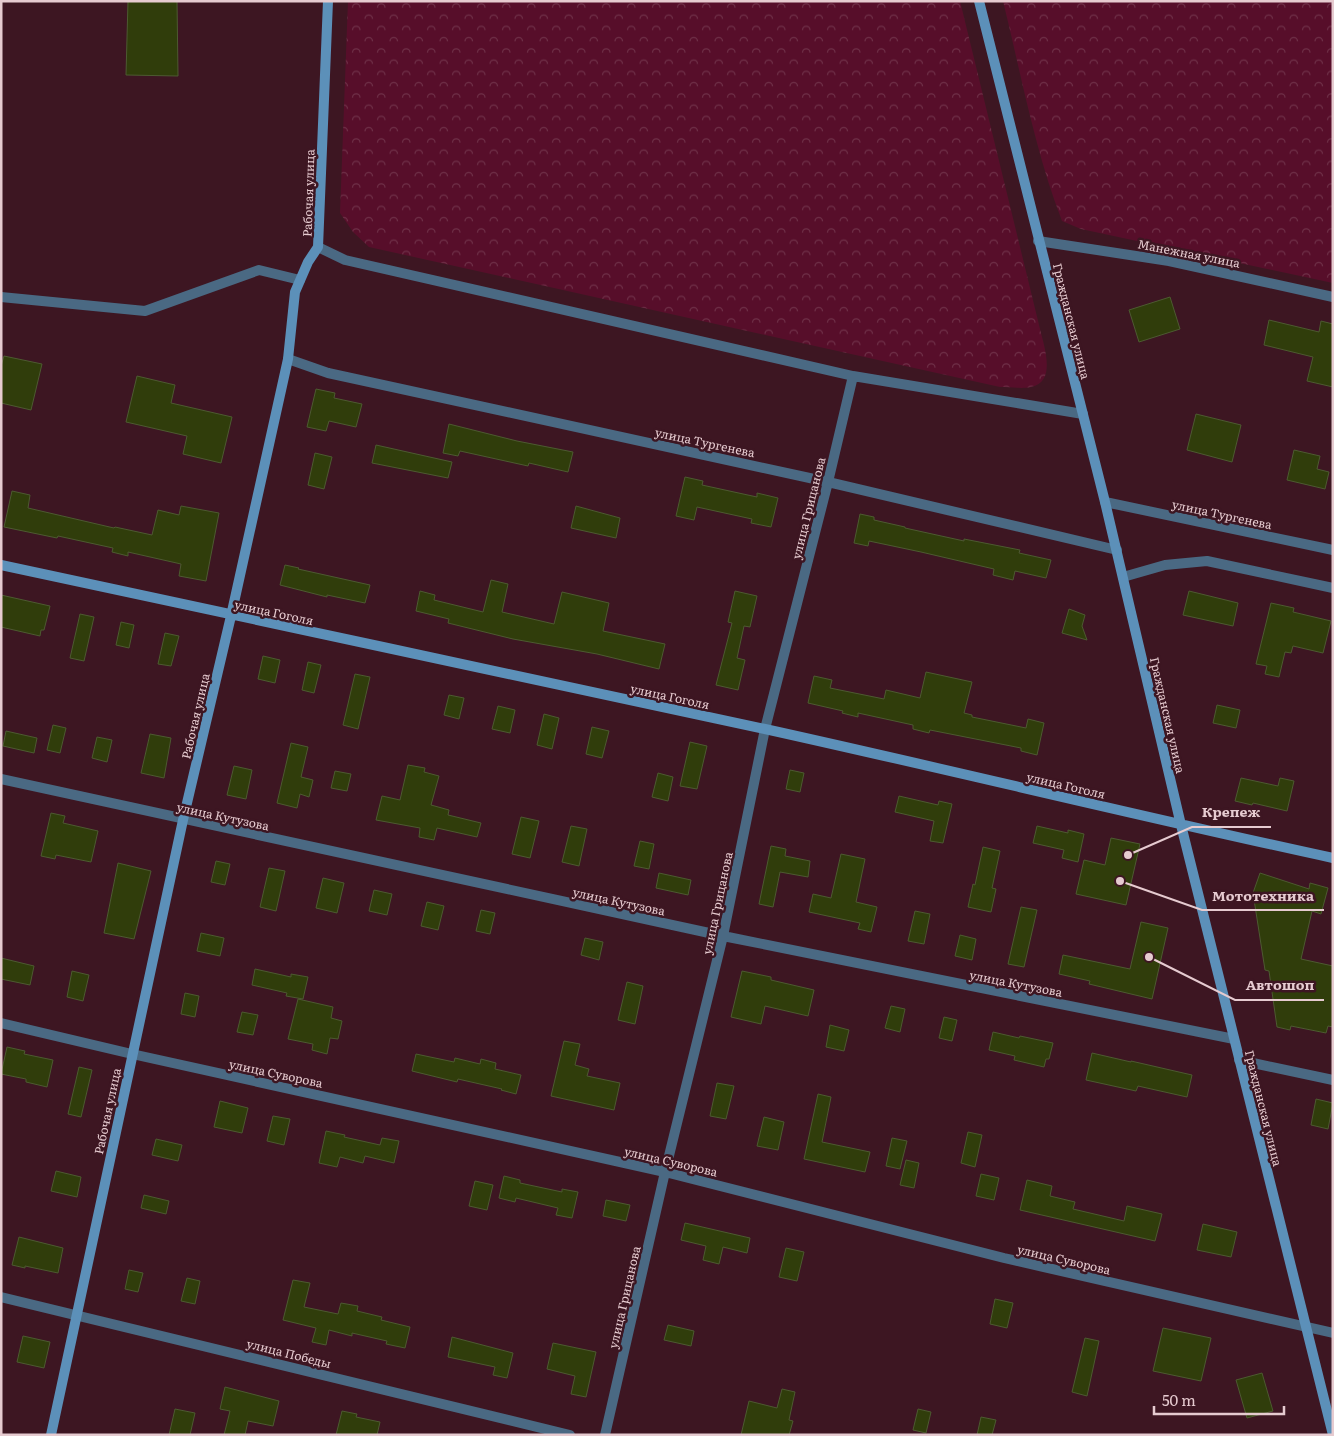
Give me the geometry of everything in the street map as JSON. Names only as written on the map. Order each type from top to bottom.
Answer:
[{"type":"main road","name":"Рабочая улица","points":[[51,1435],[183,820],[288,359],[295,292],[308,262],[318,247],[328,1]]},
{"type":"main road","name":"Гражданская улица","points":[[979,1],[1117,550],[1181,825],[1333,1434]]},
{"type":"main road","name":"улица Гоголя","points":[[1,565],[231,616],[765,729],[1333,858]]},
{"type":"street","name":"Манежная улица","points":[[1038,241],[1169,261],[1333,297]]},
{"type":"street","points":[[318,247],[345,260],[853,376],[1083,414]]},
{"type":"street","points":[[1,297],[145,311],[259,270],[300,280]]},
{"type":"street","name":"улица Тургенева","points":[[288,359],[328,373],[828,482],[1117,550]]},
{"type":"street","name":"улица Грицанова","points":[[605,1435],[723,936],[765,729],[853,376]]},
{"type":"street","name":"улица Тургенева","points":[[1105,502],[1333,550]]},
{"type":"street","points":[[1123,577],[1165,565],[1207,561],[1333,588]]},
{"type":"street","name":"улица Кутузова","points":[[1,779],[723,936],[1234,1039]]},
{"type":"street","name":"улица Суворова","points":[[1,1023],[132,1054],[666,1172],[1004,1258],[1333,1333]]},
{"type":"street","points":[[1239,1060],[1333,1080]]},
{"type":"street","name":"улица Победы","points":[[1,1297],[570,1435]]},
{"type":"green space","points":[[348,1],[960,1],[1044,345],[1047,362],[1044,378],[1039,384],[1031,387],[1000,387],[369,247],[353,232],[340,213]]},
{"type":"green space","points":[[1003,1],[1333,1],[1333,283],[1081,229],[1062,221],[1036,140]]},
{"type":"building","points":[[128,1],[177,1],[178,76],[126,75]]},
{"type":"building","points":[[1170,297],[1180,329],[1139,342],[1129,310]]},
{"type":"building","points":[[1269,320],[1319,332],[1321,321],[1333,324],[1333,387],[1307,381],[1313,357],[1264,345]]},
{"type":"building","points":[[4,356],[42,364],[31,410],[1,403],[1,366]]},
{"type":"building","points":[[137,376],[175,385],[171,403],[232,417],[221,463],[183,454],[187,436],[126,422]]},
{"type":"building","points":[[316,389],[335,393],[334,398],[362,404],[356,427],[329,421],[326,431],[307,427]]},
{"type":"building","points":[[1196,414],[1241,425],[1232,462],[1187,450]]},
{"type":"building","points":[[449,424],[517,441],[573,452],[568,472],[529,463],[528,466],[460,451],[458,456],[443,453]]},
{"type":"building","points":[[376,445],[452,462],[448,478],[372,463]]},
{"type":"building","points":[[1294,450],[1320,456],[1317,469],[1329,472],[1325,489],[1287,480]]},
{"type":"building","points":[[315,453],[332,457],[324,489],[308,485]]},
{"type":"building","points":[[685,477],[703,481],[702,485],[757,497],[757,493],[778,498],[771,527],[751,523],[752,519],[697,507],[694,520],[676,516]]},
{"type":"building","points":[[12,491],[30,495],[28,508],[152,535],[158,510],[179,515],[181,506],[219,513],[206,581],[179,576],[181,564],[128,552],[128,556],[112,552],[113,548],[4,527]]},
{"type":"building","points":[[576,506],[620,518],[616,538],[571,528]]},
{"type":"building","points":[[860,514],[874,517],[874,520],[905,528],[964,541],[964,539],[1020,550],[1019,553],[1051,560],[1046,578],[1015,571],[1013,580],[993,575],[994,569],[921,552],[869,541],[868,546],[854,543]]},
{"type":"building","points":[[285,565],[370,585],[365,603],[327,595],[327,597],[280,585]]},
{"type":"building","points":[[491,580],[508,584],[502,612],[554,624],[562,592],[609,603],[603,631],[665,644],[659,669],[597,654],[513,639],[448,623],[449,619],[416,611],[420,591],[435,595],[434,600],[483,612]]},
{"type":"building","points":[[735,591],[757,596],[750,627],[744,626],[737,658],[745,660],[738,690],[716,685],[732,623],[728,622]]},
{"type":"building","points":[[1189,591],[1238,603],[1233,626],[1183,615]]},
{"type":"building","points":[[1,595],[50,606],[44,630],[41,630],[40,636],[1,627]]},
{"type":"building","points":[[1271,603],[1294,608],[1293,612],[1331,621],[1323,653],[1293,646],[1291,653],[1285,652],[1279,677],[1265,674],[1267,666],[1256,664]]},
{"type":"building","points":[[1069,609],[1085,615],[1082,626],[1087,640],[1062,633]]},
{"type":"building","points":[[80,614],[94,617],[84,661],[70,658]]},
{"type":"building","points":[[121,622],[134,625],[129,648],[116,645]]},
{"type":"building","points":[[165,633],[179,636],[171,666],[158,664]]},
{"type":"building","points":[[263,656],[280,660],[275,683],[258,679]]},
{"type":"building","points":[[308,662],[321,665],[314,693],[302,690]]},
{"type":"building","points":[[926,672],[972,682],[964,713],[972,715],[972,717],[1026,728],[1028,719],[1044,723],[1037,755],[1021,751],[1021,748],[930,730],[929,733],[913,729],[913,725],[858,713],[858,717],[842,713],[843,711],[808,703],[814,676],[832,680],[830,688],[884,699],[886,690],[920,698]]},
{"type":"building","points":[[355,674],[370,677],[358,729],[343,725]]},
{"type":"building","points":[[449,695],[464,698],[459,719],[444,715]]},
{"type":"building","points":[[1217,705],[1240,710],[1236,728],[1213,723]]},
{"type":"building","points":[[498,706],[515,710],[510,733],[492,729]]},
{"type":"building","points":[[544,714],[559,718],[552,749],[537,745]]},
{"type":"building","points":[[53,725],[66,728],[60,753],[47,750]]},
{"type":"building","points":[[592,727],[609,731],[602,758],[586,754]]},
{"type":"building","points":[[6,731],[37,738],[34,753],[3,746]]},
{"type":"building","points":[[150,734],[171,738],[164,778],[141,773]]},
{"type":"building","points":[[97,737],[112,740],[107,762],[92,758]]},
{"type":"building","points":[[690,742],[707,746],[697,789],[680,786]]},
{"type":"building","points":[[291,743],[308,747],[301,777],[313,780],[309,797],[300,794],[297,808],[277,803]]},
{"type":"building","points":[[408,765],[425,768],[424,772],[439,776],[431,805],[449,810],[448,815],[481,823],[477,837],[437,828],[434,840],[419,837],[420,828],[376,820],[382,796],[400,800]]},
{"type":"building","points":[[234,766],[252,770],[246,799],[227,795]]},
{"type":"building","points":[[790,770],[804,773],[800,792],[786,789]]},
{"type":"building","points":[[335,771],[351,774],[347,791],[331,788]]},
{"type":"building","points":[[658,773],[673,777],[668,801],[652,797]]},
{"type":"building","points":[[1241,778],[1278,786],[1280,778],[1294,781],[1287,811],[1235,801]]},
{"type":"building","points":[[899,796],[938,805],[939,801],[952,804],[943,843],[930,841],[934,821],[895,812]]},
{"type":"building","points":[[51,813],[65,816],[63,823],[98,831],[91,862],[56,855],[55,859],[41,856]]},
{"type":"building","points":[[521,817],[539,821],[530,858],[512,854]]},
{"type":"building","points":[[571,826],[587,829],[579,866],[562,862]]},
{"type":"building","points":[[1037,826],[1068,833],[1068,830],[1084,834],[1078,862],[1062,858],[1064,850],[1033,843]]},
{"type":"building","points":[[1111,838],[1140,844],[1126,905],[1076,894],[1084,860],[1105,865]]},
{"type":"building","points":[[640,841],[654,844],[649,869],[634,866]]},
{"type":"building","points":[[771,846],[786,849],[785,856],[810,861],[808,877],[780,872],[773,907],[759,904]]},
{"type":"building","points":[[983,847],[1000,851],[992,888],[996,889],[991,912],[968,907]]},
{"type":"building","points":[[841,854],[865,859],[856,902],[877,907],[871,932],[858,929],[860,923],[809,912],[813,894],[831,898]]},
{"type":"building","points":[[216,861],[230,864],[225,885],[211,882]]},
{"type":"building","points":[[118,863],[151,871],[134,939],[104,933]]},
{"type":"building","points":[[269,868],[285,871],[276,911],[260,907]]},
{"type":"building","points":[[659,873],[691,880],[688,895],[656,888]]},
{"type":"building","points":[[1260,873],[1309,889],[1310,883],[1328,888],[1321,914],[1312,911],[1301,959],[1333,966],[1333,1027],[1328,1026],[1326,1033],[1291,1026],[1290,1030],[1277,1027],[1269,971],[1265,970],[1253,893]]},
{"type":"building","points":[[323,878],[344,883],[337,913],[316,908]]},
{"type":"building","points":[[374,890],[392,894],[387,915],[369,911]]},
{"type":"building","points":[[427,902],[444,906],[438,930],[421,926]]},
{"type":"building","points":[[1021,907],[1037,910],[1024,967],[1008,964]]},
{"type":"building","points":[[481,910],[495,913],[490,934],[476,931]]},
{"type":"building","points":[[915,911],[930,914],[924,944],[908,941]]},
{"type":"building","points":[[1141,922],[1168,928],[1152,999],[1089,984],[1090,981],[1059,974],[1063,955],[1130,969]]},
{"type":"building","points":[[201,933],[224,938],[220,956],[197,951]]},
{"type":"building","points":[[960,935],[976,939],[972,960],[955,956]]},
{"type":"building","points":[[585,938],[603,942],[599,960],[581,955]]},
{"type":"building","points":[[1,958],[34,966],[30,985],[1,979]]},
{"type":"building","points":[[255,969],[291,977],[291,974],[308,977],[303,999],[286,996],[287,993],[252,985]]},
{"type":"building","points":[[72,971],[89,975],[83,1001],[67,997]]},
{"type":"building","points":[[742,971],[771,977],[771,980],[814,990],[808,1016],[765,1006],[761,1024],[731,1017]]},
{"type":"building","points":[[627,982],[643,986],[635,1024],[618,1020]]},
{"type":"building","points":[[185,993],[199,996],[195,1017],[181,1014]]},
{"type":"building","points":[[298,999],[333,1007],[331,1018],[342,1021],[338,1039],[330,1038],[327,1054],[312,1050],[313,1044],[288,1039]]},
{"type":"building","points":[[891,1006],[905,1009],[900,1032],[885,1028]]},
{"type":"building","points":[[242,1012],[258,1015],[253,1035],[237,1032]]},
{"type":"building","points":[[944,1017],[957,1020],[952,1041],[939,1038]]},
{"type":"building","points":[[830,1025],[849,1030],[844,1051],[826,1047]]},
{"type":"building","points":[[993,1032],[1053,1043],[1049,1059],[1046,1059],[1044,1067],[1014,1060],[1015,1056],[989,1050]]},
{"type":"building","points":[[564,1041],[580,1044],[575,1065],[589,1069],[587,1076],[620,1083],[614,1110],[551,1096]]},
{"type":"building","points":[[7,1047],[25,1051],[24,1054],[53,1060],[47,1087],[26,1082],[26,1079],[1,1074]]},
{"type":"building","points":[[1092,1053],[1192,1075],[1187,1097],[1138,1086],[1136,1091],[1086,1080]]},
{"type":"building","points":[[416,1054],[454,1062],[455,1058],[480,1064],[481,1059],[496,1063],[495,1069],[521,1075],[516,1094],[458,1079],[457,1082],[412,1071]]},
{"type":"building","points":[[79,1067],[92,1070],[81,1117],[68,1114]]},
{"type":"building","points":[[717,1083],[734,1086],[726,1119],[710,1116]]},
{"type":"building","points":[[818,1094],[831,1097],[822,1142],[870,1152],[865,1172],[804,1159]]},
{"type":"building","points":[[1316,1099],[1333,1103],[1328,1129],[1311,1125]]},
{"type":"building","points":[[220,1101],[248,1108],[242,1133],[214,1127]]},
{"type":"building","points":[[273,1116],[290,1119],[284,1145],[267,1141]]},
{"type":"building","points":[[764,1117],[784,1122],[778,1150],[757,1146]]},
{"type":"building","points":[[326,1131],[380,1145],[382,1138],[399,1141],[394,1163],[365,1156],[363,1163],[340,1157],[337,1167],[319,1163]]},
{"type":"building","points":[[968,1132],[982,1135],[975,1167],[961,1163]]},
{"type":"building","points":[[892,1138],[907,1141],[900,1169],[886,1166]]},
{"type":"building","points":[[156,1139],[182,1145],[178,1161],[152,1155]]},
{"type":"building","points":[[906,1160],[919,1163],[914,1188],[900,1185]]},
{"type":"building","points":[[56,1171],[81,1177],[77,1197],[51,1191]]},
{"type":"building","points":[[981,1174],[999,1178],[994,1200],[976,1196]]},
{"type":"building","points":[[504,1176],[520,1180],[520,1183],[562,1192],[562,1189],[578,1192],[572,1218],[556,1215],[558,1208],[516,1198],[515,1202],[499,1198]]},
{"type":"building","points":[[1027,1180],[1052,1186],[1050,1196],[1075,1202],[1073,1209],[1124,1221],[1127,1206],[1162,1214],[1155,1241],[1020,1210]]},
{"type":"building","points":[[475,1181],[493,1185],[487,1210],[469,1206]]},
{"type":"building","points":[[144,1195],[169,1201],[166,1214],[141,1208]]},
{"type":"building","points":[[606,1200],[630,1205],[626,1221],[603,1216]]},
{"type":"building","points":[[685,1223],[750,1238],[747,1253],[723,1247],[719,1264],[703,1260],[706,1246],[681,1240]]},
{"type":"building","points":[[1203,1224],[1237,1232],[1231,1257],[1197,1250]]},
{"type":"building","points":[[19,1237],[63,1248],[58,1273],[12,1265]]},
{"type":"building","points":[[786,1248],[804,1252],[797,1281],[779,1277]]},
{"type":"building","points":[[129,1270],[143,1273],[138,1292],[125,1289]]},
{"type":"building","points":[[187,1278],[200,1281],[195,1304],[181,1301]]},
{"type":"building","points":[[293,1280],[310,1283],[304,1307],[338,1314],[341,1303],[358,1306],[357,1311],[382,1317],[381,1320],[410,1327],[405,1348],[386,1344],[387,1341],[352,1333],[352,1336],[329,1330],[326,1345],[312,1342],[316,1328],[283,1320]]},
{"type":"building","points":[[995,1299],[1013,1303],[1007,1328],[990,1324]]},
{"type":"building","points":[[668,1325],[694,1331],[691,1346],[664,1340]]},
{"type":"building","points":[[1163,1328],[1211,1338],[1201,1381],[1153,1371]]},
{"type":"building","points":[[23,1336],[50,1342],[44,1368],[17,1362]]},
{"type":"building","points":[[452,1337],[513,1353],[507,1378],[493,1375],[495,1367],[448,1357]]},
{"type":"building","points":[[1085,1338],[1099,1341],[1087,1396],[1072,1392]]},
{"type":"building","points":[[553,1343],[596,1352],[586,1397],[571,1394],[575,1376],[547,1369]]},
{"type":"building","points":[[1262,1373],[1273,1411],[1247,1418],[1236,1380]]},
{"type":"building","points":[[225,1387],[279,1401],[273,1426],[248,1421],[245,1435],[224,1435],[230,1411],[220,1409]]},
{"type":"building","points":[[782,1389],[795,1392],[789,1420],[793,1421],[789,1435],[741,1435],[749,1401],[777,1408]]},
{"type":"building","points":[[175,1409],[195,1413],[190,1435],[169,1435]]},
{"type":"building","points":[[918,1409],[931,1412],[926,1433],[913,1430]]},
{"type":"building","points":[[342,1411],[357,1414],[356,1417],[380,1422],[377,1435],[336,1435]]},
{"type":"building","points":[[981,1417],[996,1420],[992,1435],[977,1435]]},
{"type":"place","name":"Крепеж","points":[[1128,855]]},
{"type":"place","name":"Мототехника","points":[[1120,881]]},
{"type":"place","name":"Автошоп","points":[[1149,957]]}]
